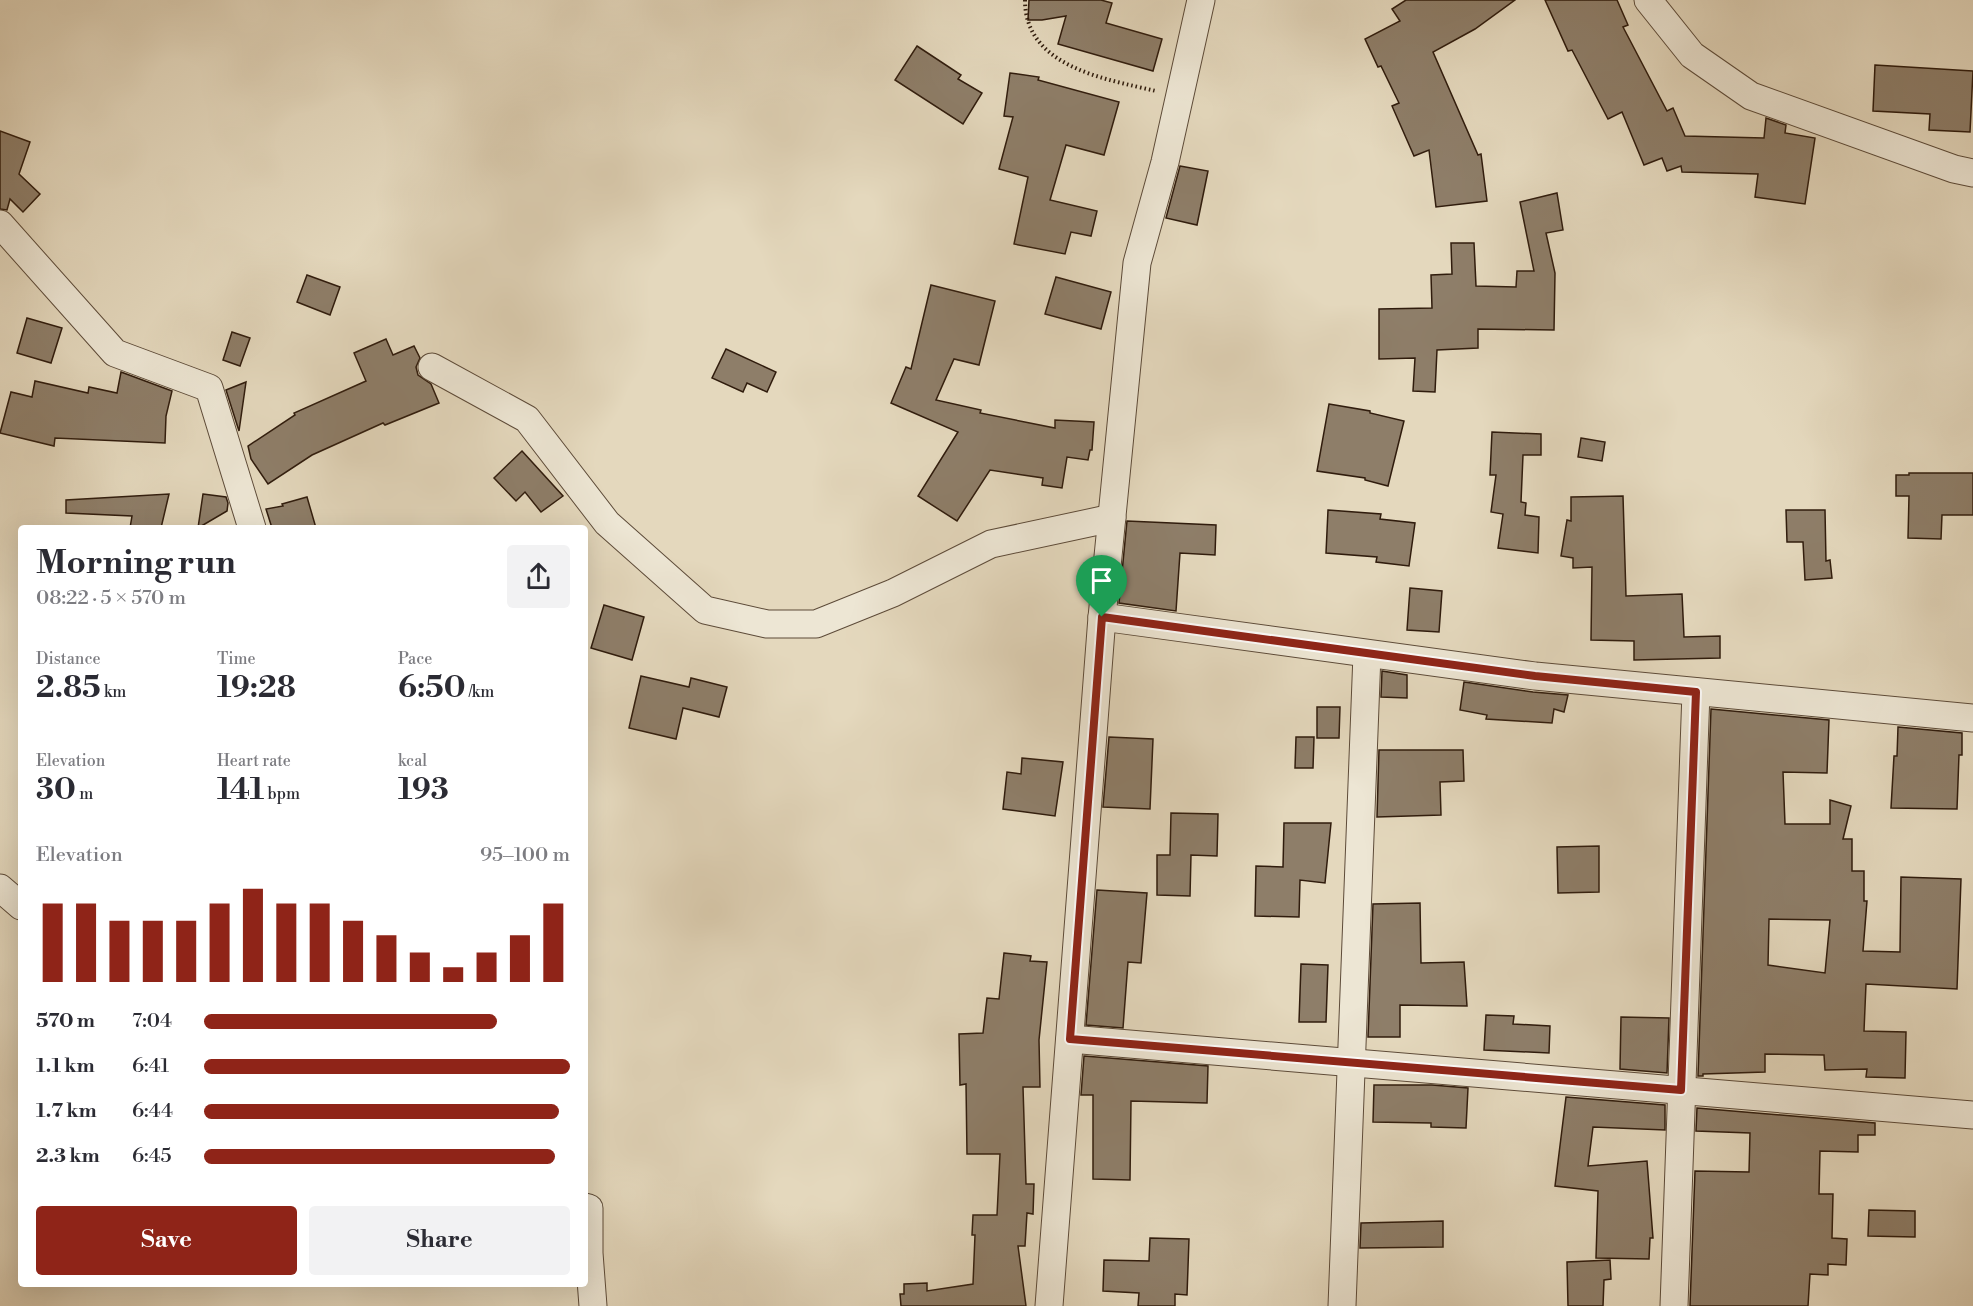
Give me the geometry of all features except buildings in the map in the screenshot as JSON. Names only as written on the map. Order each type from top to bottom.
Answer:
[{"type":"street","points":[[1049,1306],[1102,617],[1137,263],[1165,162],[1201,0]]},
{"type":"street","points":[[1648,0],[1692,55],[1751,96],[1954,170],[1973,172]]},
{"type":"street","points":[[0,224],[115,354],[209,388],[251,525]]},
{"type":"street","points":[[432,367],[527,419],[607,523],[705,610],[767,624],[816,624],[893,593],[991,544],[1112,518]]},
{"type":"street","points":[[1102,617],[1535,676],[1973,718]]},
{"type":"street","points":[[1342,1306],[1367,654]]},
{"type":"street","points":[[1674,1306],[1696,692]]},
{"type":"street","points":[[0,888],[18,903]]},
{"type":"street","points":[[1070,1039],[1973,1115]]},
{"type":"street","points":[[588,1208],[593,1306]]},
{"type":"path","points":[[1025,0],[1025,13],[1037,41],[1061,62],[1103,78],[1180,98]]},
{"type":"route","points":[[1102,617],[1535,676],[1696,692],[1681,1090],[1070,1039],[1102,617]]}]
